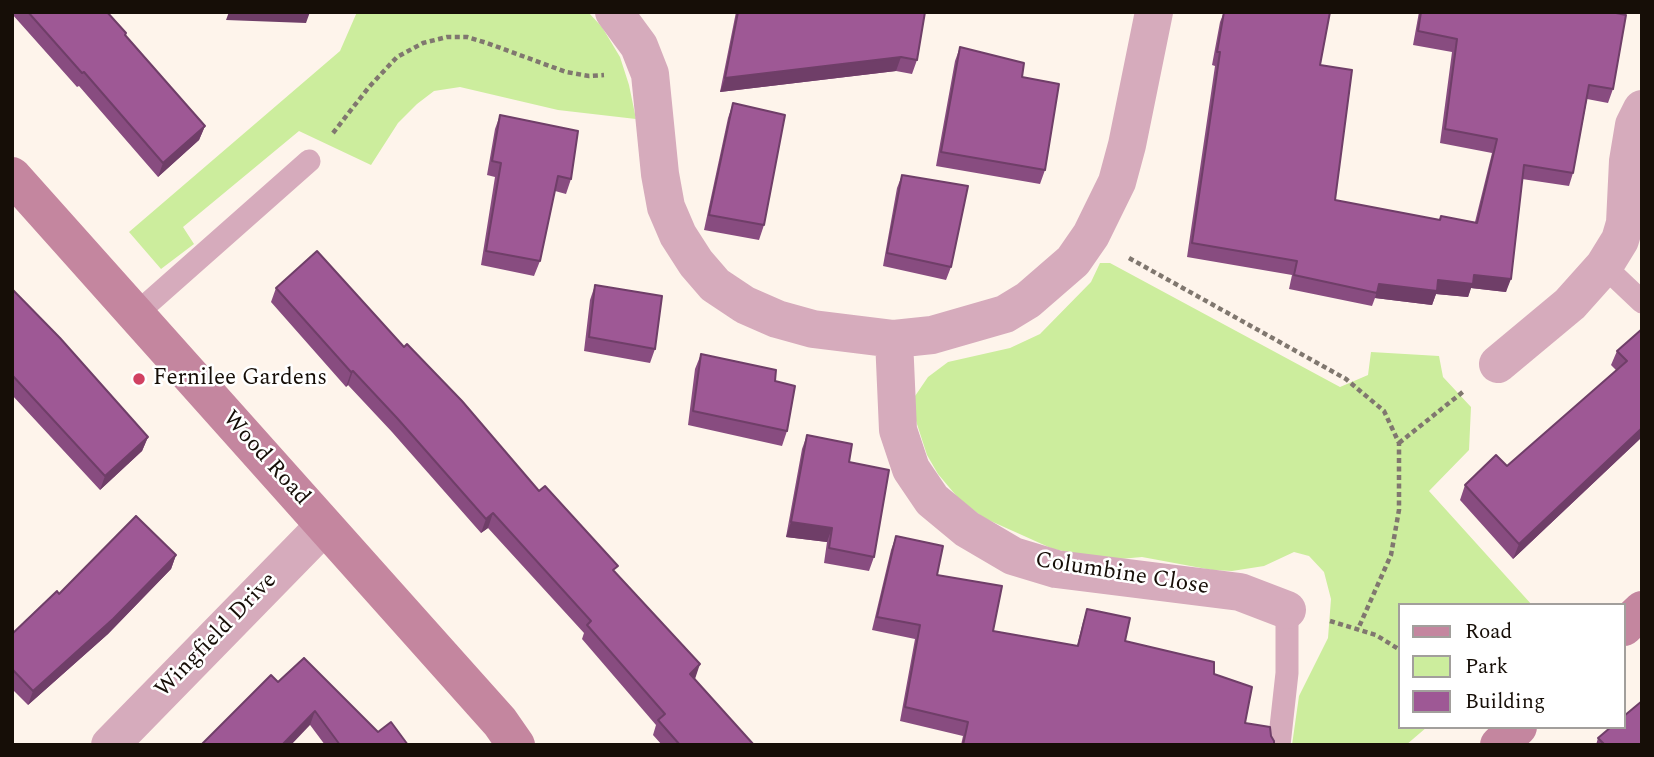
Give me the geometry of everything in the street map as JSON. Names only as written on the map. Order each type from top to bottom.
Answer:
[{"type":"street","points":[[614,12],[639,46],[650,74],[666,208],[678,235],[696,263],[715,285],[745,304],[777,319],[813,329],[894,339],[932,335],[1004,314],[1028,300],[1073,261],[1096,227],[1117,182],[1154,12]]},
{"type":"street","points":[[1498,364],[1570,304],[1604,266],[1620,240],[1625,223],[1634,125],[1642,109]]},
{"type":"street","name":"Wood Road","points":[[12,176],[500,722],[516,745]]},
{"type":"street","name":"Columbine Close","points":[[894,339],[898,430],[911,469],[932,499],[967,529],[1013,556],[1056,569],[1240,593],[1287,610]]},
{"type":"street","name":"Wingfield Drive","points":[[110,745],[324,526]]},
{"type":"street","points":[[1626,625],[1642,610]]},
{"type":"street","points":[[1499,745],[1516,729]]},
{"type":"lane","points":[[136,314],[309,161]]},
{"type":"lane","points":[[1604,266],[1642,302]]},
{"type":"lane","points":[[1279,745],[1287,673],[1287,610]]},
{"type":"path","points":[[309,161],[397,57],[423,43],[447,37],[467,37],[566,72],[589,76],[650,74]]},
{"type":"path","points":[[1096,227],[1118,253],[1346,379],[1384,411],[1399,443],[1399,510],[1391,555],[1358,629]]},
{"type":"path","points":[[1399,443],[1498,364]]},
{"type":"path","points":[[1287,610],[1376,635],[1398,649]]},
{"type":"green space","points":[[357,12],[588,12],[602,27],[620,57],[636,119],[558,110],[460,87],[434,91],[417,104],[398,123],[371,165],[299,131],[183,227],[194,244],[161,269],[129,232],[340,51]]},
{"type":"green space","points":[[1100,263],[1110,263],[1340,387],[1368,375],[1371,352],[1439,356],[1443,377],[1471,407],[1469,450],[1429,491],[1530,603],[1398,603],[1398,729],[1425,729],[1406,745],[1292,745],[1299,696],[1328,638],[1331,599],[1324,572],[1309,556],[1294,552],[1264,566],[1232,571],[1142,557],[1109,560],[1053,549],[984,518],[959,499],[938,474],[927,455],[916,421],[913,399],[928,377],[948,362],[1010,348],[1040,334],[1091,282]]},
{"type":"building","points":[[28,12],[107,12],[205,126],[163,163]]},
{"type":"building","points":[[738,12],[925,12],[917,60],[901,57],[725,78]]},
{"type":"building","points":[[1224,12],[1330,12],[1320,65],[1352,70],[1335,200],[1440,220],[1441,216],[1477,223],[1497,139],[1445,129],[1457,39],[1418,31],[1421,12],[1611,12],[1626,15],[1613,89],[1589,85],[1573,173],[1524,165],[1511,279],[1474,275],[1473,284],[1438,280],[1437,291],[1379,284],[1377,293],[1294,275],[1297,261],[1192,243]]},
{"type":"building","points":[[960,47],[1024,63],[1022,77],[1059,84],[1045,170],[941,152]]},
{"type":"building","points":[[733,103],[785,115],[764,225],[709,215]]},
{"type":"building","points":[[500,115],[578,131],[571,179],[558,176],[540,261],[486,251],[501,163],[492,161]]},
{"type":"building","points":[[902,175],[968,186],[951,267],[887,253]]},
{"type":"building","points":[[317,251],[404,347],[407,344],[462,401],[539,491],[545,486],[618,566],[613,570],[700,664],[690,674],[754,745],[680,745],[658,720],[665,714],[587,625],[591,621],[493,513],[486,519],[276,288]]},
{"type":"building","points":[[595,285],[662,296],[655,349],[589,337]]},
{"type":"building","points":[[12,289],[60,338],[148,437],[105,476],[12,375]]},
{"type":"building","points":[[1642,329],[1642,428],[1519,544],[1465,485],[1496,455],[1507,466],[1627,361],[1617,351]]},
{"type":"building","points":[[701,354],[776,370],[775,381],[795,386],[787,431],[693,411]]},
{"type":"building","points":[[807,435],[852,444],[849,462],[889,470],[874,557],[829,548],[832,528],[791,522]]},
{"type":"building","points":[[136,516],[176,555],[113,619],[33,691],[12,669],[12,634],[57,591],[59,594]]},
{"type":"building","points":[[896,536],[943,546],[937,575],[1002,586],[993,631],[1078,646],[1087,609],[1130,618],[1125,641],[1214,662],[1214,674],[1252,687],[1245,723],[1270,727],[1274,745],[963,745],[968,722],[905,707],[920,625],[877,617]]},
{"type":"building","points":[[304,658],[378,732],[391,722],[408,745],[340,745],[315,711],[282,745],[201,745],[271,675],[278,682]]},
{"type":"building","points":[[1642,701],[1642,745],[1605,745],[1598,738],[1609,729],[1626,729],[1626,714]]},
{"type":"place","name":"Fernilee Gardens","points":[[139,379]]}]
